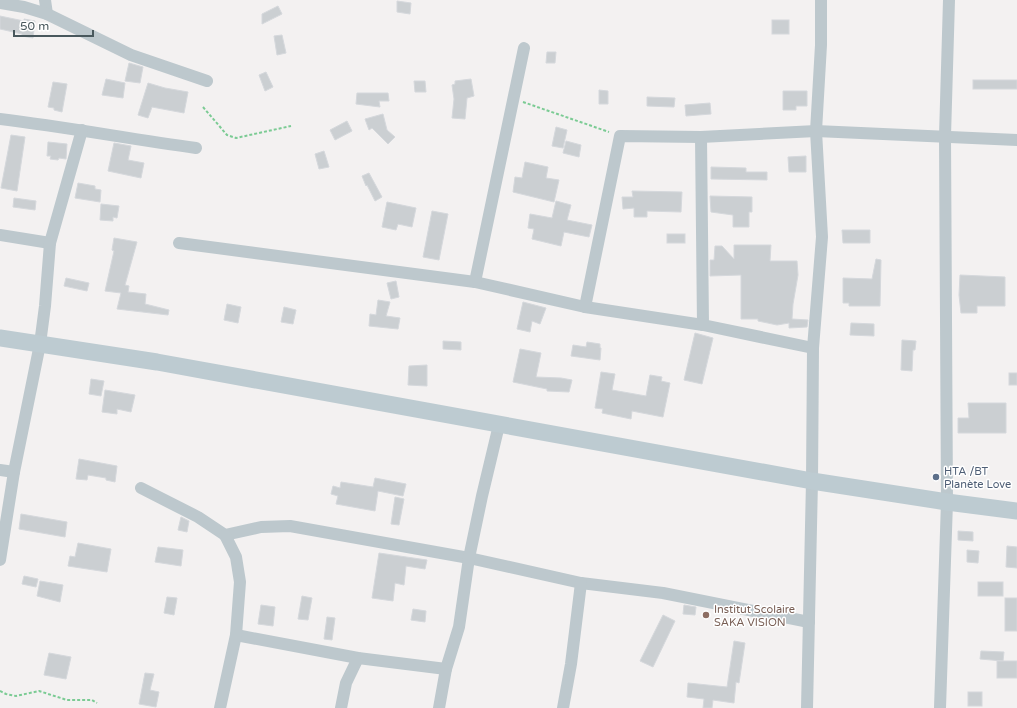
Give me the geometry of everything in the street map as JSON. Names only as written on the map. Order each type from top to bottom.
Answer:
[{"type":"street","points":[[45,0],[47,14]]},
{"type":"street","points":[[807,708],[812,481],[813,348],[822,237],[816,131],[821,45],[821,0]]},
{"type":"street","points":[[940,708],[947,502],[945,136],[949,0]]},
{"type":"street","points":[[0,3],[47,14],[131,55],[207,81]]},
{"type":"street","points":[[475,282],[524,48]]},
{"type":"street","points":[[0,119],[196,148]]},
{"type":"street","points":[[0,560],[14,472],[40,344],[45,306],[50,243],[82,130]]},
{"type":"street","points":[[585,307],[620,136],[702,137],[816,131],[1017,140]]},
{"type":"street","points":[[702,137],[703,325]]},
{"type":"street","points":[[0,235],[50,243]]},
{"type":"street","points":[[179,243],[475,282],[585,307],[703,325],[813,348]]},
{"type":"street","points":[[0,338],[158,362],[812,481],[947,502],[1017,511]]},
{"type":"street","points":[[439,708],[446,669],[459,628],[469,558],[499,425]]},
{"type":"street","points":[[0,470],[14,472]]},
{"type":"street","points":[[142,488],[198,517],[225,535],[238,563],[240,582],[236,635],[220,708]]},
{"type":"street","points":[[225,535],[261,527],[290,526],[469,558],[581,583],[663,593],[809,622]]},
{"type":"street","points":[[563,708],[571,664],[581,583]]},
{"type":"street","points":[[236,635],[358,658],[446,669]]},
{"type":"street","points":[[341,708],[346,683],[358,658]]},
{"type":"path","points":[[514,99],[620,136]]},
{"type":"path","points":[[203,107],[231,137],[236,138],[291,126]]},
{"type":"path","points":[[0,691],[16,696],[39,691],[67,700],[86,700],[97,703]]},
{"type":"building","points":[[397,1],[411,3],[410,14],[397,12]]},
{"type":"building","points":[[278,6],[282,14],[262,24],[262,14]]},
{"type":"building","points":[[0,16],[24,21],[24,19],[35,21],[33,38],[0,29]]},
{"type":"building","points":[[772,20],[789,20],[789,34],[772,34]]},
{"type":"building","points":[[282,35],[286,53],[277,55],[274,36]]},
{"type":"building","points":[[547,52],[556,52],[555,63],[546,63]]},
{"type":"building","points":[[129,63],[143,67],[140,83],[125,81]]},
{"type":"building","points":[[266,72],[273,87],[265,91],[259,75]]},
{"type":"building","points":[[106,79],[125,83],[123,98],[102,95]]},
{"type":"building","points":[[471,79],[474,96],[467,98],[465,119],[452,118],[454,99],[452,85],[455,84],[455,81]]},
{"type":"building","points":[[973,80],[1017,80],[1017,89],[973,89]]},
{"type":"building","points":[[414,81],[425,81],[426,92],[415,92]]},
{"type":"building","points":[[53,82],[67,84],[62,112],[48,107]]},
{"type":"building","points":[[148,83],[188,92],[184,113],[152,107],[148,118],[138,115]]},
{"type":"building","points":[[599,90],[608,91],[608,104],[599,104]]},
{"type":"building","points":[[783,91],[807,91],[807,106],[796,106],[796,110],[783,110]]},
{"type":"building","points":[[357,93],[388,93],[389,101],[379,101],[380,107],[356,104]]},
{"type":"building","points":[[647,97],[675,98],[674,107],[647,106]]},
{"type":"building","points":[[710,103],[711,114],[686,116],[685,105]]},
{"type":"building","points":[[383,114],[387,130],[395,137],[388,144],[372,128],[369,130],[365,119]]},
{"type":"building","points":[[347,121],[352,131],[335,140],[330,130]]},
{"type":"building","points":[[556,127],[567,130],[563,148],[552,146]]},
{"type":"building","points":[[11,135],[25,137],[17,191],[1,188]]},
{"type":"building","points":[[566,141],[581,145],[579,157],[563,153]]},
{"type":"building","points":[[48,142],[67,144],[66,159],[50,159],[51,156],[47,156]]},
{"type":"building","points":[[114,143],[131,146],[128,160],[144,163],[141,178],[108,171]]},
{"type":"building","points":[[324,151],[329,167],[319,169],[315,154]]},
{"type":"building","points":[[806,156],[806,172],[789,172],[788,157]]},
{"type":"building","points":[[525,162],[548,167],[546,178],[559,180],[554,202],[513,192],[515,177],[522,178]]},
{"type":"building","points":[[711,167],[746,168],[746,172],[767,172],[767,180],[711,179]]},
{"type":"building","points":[[369,173],[382,197],[375,201],[362,176]]},
{"type":"building","points":[[78,183],[95,186],[95,189],[101,190],[100,202],[75,198]]},
{"type":"building","points":[[632,191],[682,192],[681,212],[647,211],[647,217],[634,217],[634,208],[623,209],[622,197],[633,197]]},
{"type":"building","points":[[710,196],[752,197],[752,212],[749,212],[749,227],[733,227],[733,215],[711,212]]},
{"type":"building","points":[[14,198],[36,201],[35,210],[13,207]]},
{"type":"building","points":[[556,201],[571,205],[567,220],[592,225],[589,237],[564,232],[561,246],[532,239],[534,229],[528,228],[530,214],[552,218]]},
{"type":"building","points":[[387,202],[416,208],[412,227],[398,224],[396,230],[382,227]]},
{"type":"building","points":[[101,204],[119,206],[117,218],[113,217],[113,221],[100,220]]},
{"type":"building","points":[[432,211],[448,214],[439,260],[423,257]]},
{"type":"building","points":[[842,230],[870,230],[870,243],[843,243]]},
{"type":"building","points":[[667,234],[685,234],[685,243],[667,243]]},
{"type":"building","points":[[114,238],[137,242],[125,285],[129,286],[128,292],[146,294],[145,304],[169,310],[168,315],[117,309],[121,293],[105,291],[114,251],[112,250]]},
{"type":"building","points":[[734,245],[771,245],[770,261],[797,261],[798,275],[792,319],[808,320],[807,327],[789,328],[789,323],[777,325],[758,321],[758,319],[741,319],[741,275],[710,276],[710,260],[714,260],[715,246],[722,246],[734,259]]},
{"type":"building","points":[[876,259],[881,260],[880,306],[849,306],[849,303],[843,303],[843,278],[872,279]]},
{"type":"building","points":[[960,275],[1005,277],[1005,306],[977,306],[977,313],[961,313],[959,295]]},
{"type":"building","points":[[66,278],[89,283],[87,291],[64,286]]},
{"type":"building","points":[[396,281],[399,297],[391,299],[387,283]]},
{"type":"building","points":[[378,300],[390,302],[386,316],[400,318],[398,329],[369,326],[370,314],[376,315]]},
{"type":"building","points":[[523,302],[546,308],[540,324],[532,321],[530,332],[517,329]]},
{"type":"building","points":[[227,304],[241,307],[238,323],[224,320]]},
{"type":"building","points":[[284,307],[296,310],[293,324],[281,322]]},
{"type":"building","points":[[851,323],[874,324],[874,336],[850,335]]},
{"type":"building","points":[[695,333],[713,338],[702,384],[684,380]]},
{"type":"building","points":[[902,340],[916,341],[915,350],[913,350],[912,371],[901,370]]},
{"type":"building","points":[[443,341],[461,342],[461,350],[443,349]]},
{"type":"building","points":[[587,342],[600,344],[600,360],[571,356],[573,345],[586,347]]},
{"type":"building","points":[[520,349],[541,353],[536,377],[572,380],[569,392],[547,391],[547,389],[513,382]]},
{"type":"building","points":[[427,365],[427,386],[408,385],[409,366]]},
{"type":"building","points":[[601,372],[615,374],[612,390],[646,396],[650,375],[662,377],[661,381],[670,383],[663,417],[632,411],[631,419],[602,413],[603,409],[595,408]]},
{"type":"building","points":[[1009,373],[1017,373],[1017,385],[1009,385]]},
{"type":"building","points":[[91,379],[104,381],[101,396],[89,394]]},
{"type":"building","points":[[105,390],[135,395],[131,412],[117,409],[117,414],[102,412]]},
{"type":"building","points":[[968,403],[1006,403],[1006,433],[958,433],[958,418],[969,418]]},
{"type":"building","points":[[79,459],[117,466],[115,482],[106,480],[106,478],[88,475],[87,480],[76,479]]},
{"type":"building","points":[[375,478],[406,484],[403,496],[378,491],[375,511],[336,504],[338,496],[331,494],[333,486],[340,488],[341,482],[373,487]]},
{"type":"building","points":[[395,497],[404,499],[399,525],[391,524]]},
{"type":"building","points":[[21,514],[67,522],[65,537],[19,529]]},
{"type":"building","points":[[181,517],[189,521],[187,532],[178,530]]},
{"type":"building","points":[[958,531],[973,532],[973,541],[958,540]]},
{"type":"building","points":[[78,543],[111,549],[107,572],[68,566],[70,556],[75,557]]},
{"type":"building","points":[[1007,546],[1017,547],[1017,568],[1006,567]]},
{"type":"building","points":[[158,547],[183,550],[181,566],[155,562]]},
{"type":"building","points":[[967,550],[979,551],[978,563],[967,562]]},
{"type":"building","points":[[379,553],[427,560],[425,569],[406,566],[404,585],[395,583],[393,601],[372,598]]},
{"type":"building","points":[[24,576],[38,579],[36,587],[22,584]]},
{"type":"building","points":[[40,581],[63,585],[60,602],[37,596]]},
{"type":"building","points":[[978,582],[1003,582],[1003,596],[978,596]]},
{"type":"building","points":[[302,596],[312,598],[308,620],[298,619]]},
{"type":"building","points":[[167,597],[177,598],[174,615],[164,613]]},
{"type":"building","points":[[1005,598],[1017,598],[1017,631],[1005,631]]},
{"type":"building","points":[[261,605],[275,607],[273,626],[258,624]]},
{"type":"building","points":[[684,605],[696,607],[695,615],[683,614]]},
{"type":"building","points":[[413,609],[426,611],[425,622],[411,620]]},
{"type":"building","points":[[663,615],[675,621],[653,667],[640,661]]},
{"type":"building","points":[[327,617],[335,618],[332,640],[324,639]]},
{"type":"building","points":[[734,641],[745,643],[739,683],[736,682],[734,703],[713,700],[712,708],[703,708],[704,699],[687,697],[688,683],[727,687]]},
{"type":"building","points":[[981,651],[1004,652],[1003,661],[980,659]]},
{"type":"building","points":[[49,653],[71,657],[66,679],[44,675]]},
{"type":"building","points":[[997,661],[1017,661],[1017,678],[997,678]]},
{"type":"building","points":[[145,673],[154,674],[150,690],[159,692],[156,707],[139,704]]},
{"type":"building","points":[[968,692],[982,692],[982,706],[968,706]]},
{"type":"place","name":"HTA /BT Planète Love","points":[[936,477]]},
{"type":"place","name":"Institut Scolaire SAKA VISION","points":[[706,615]]}]
